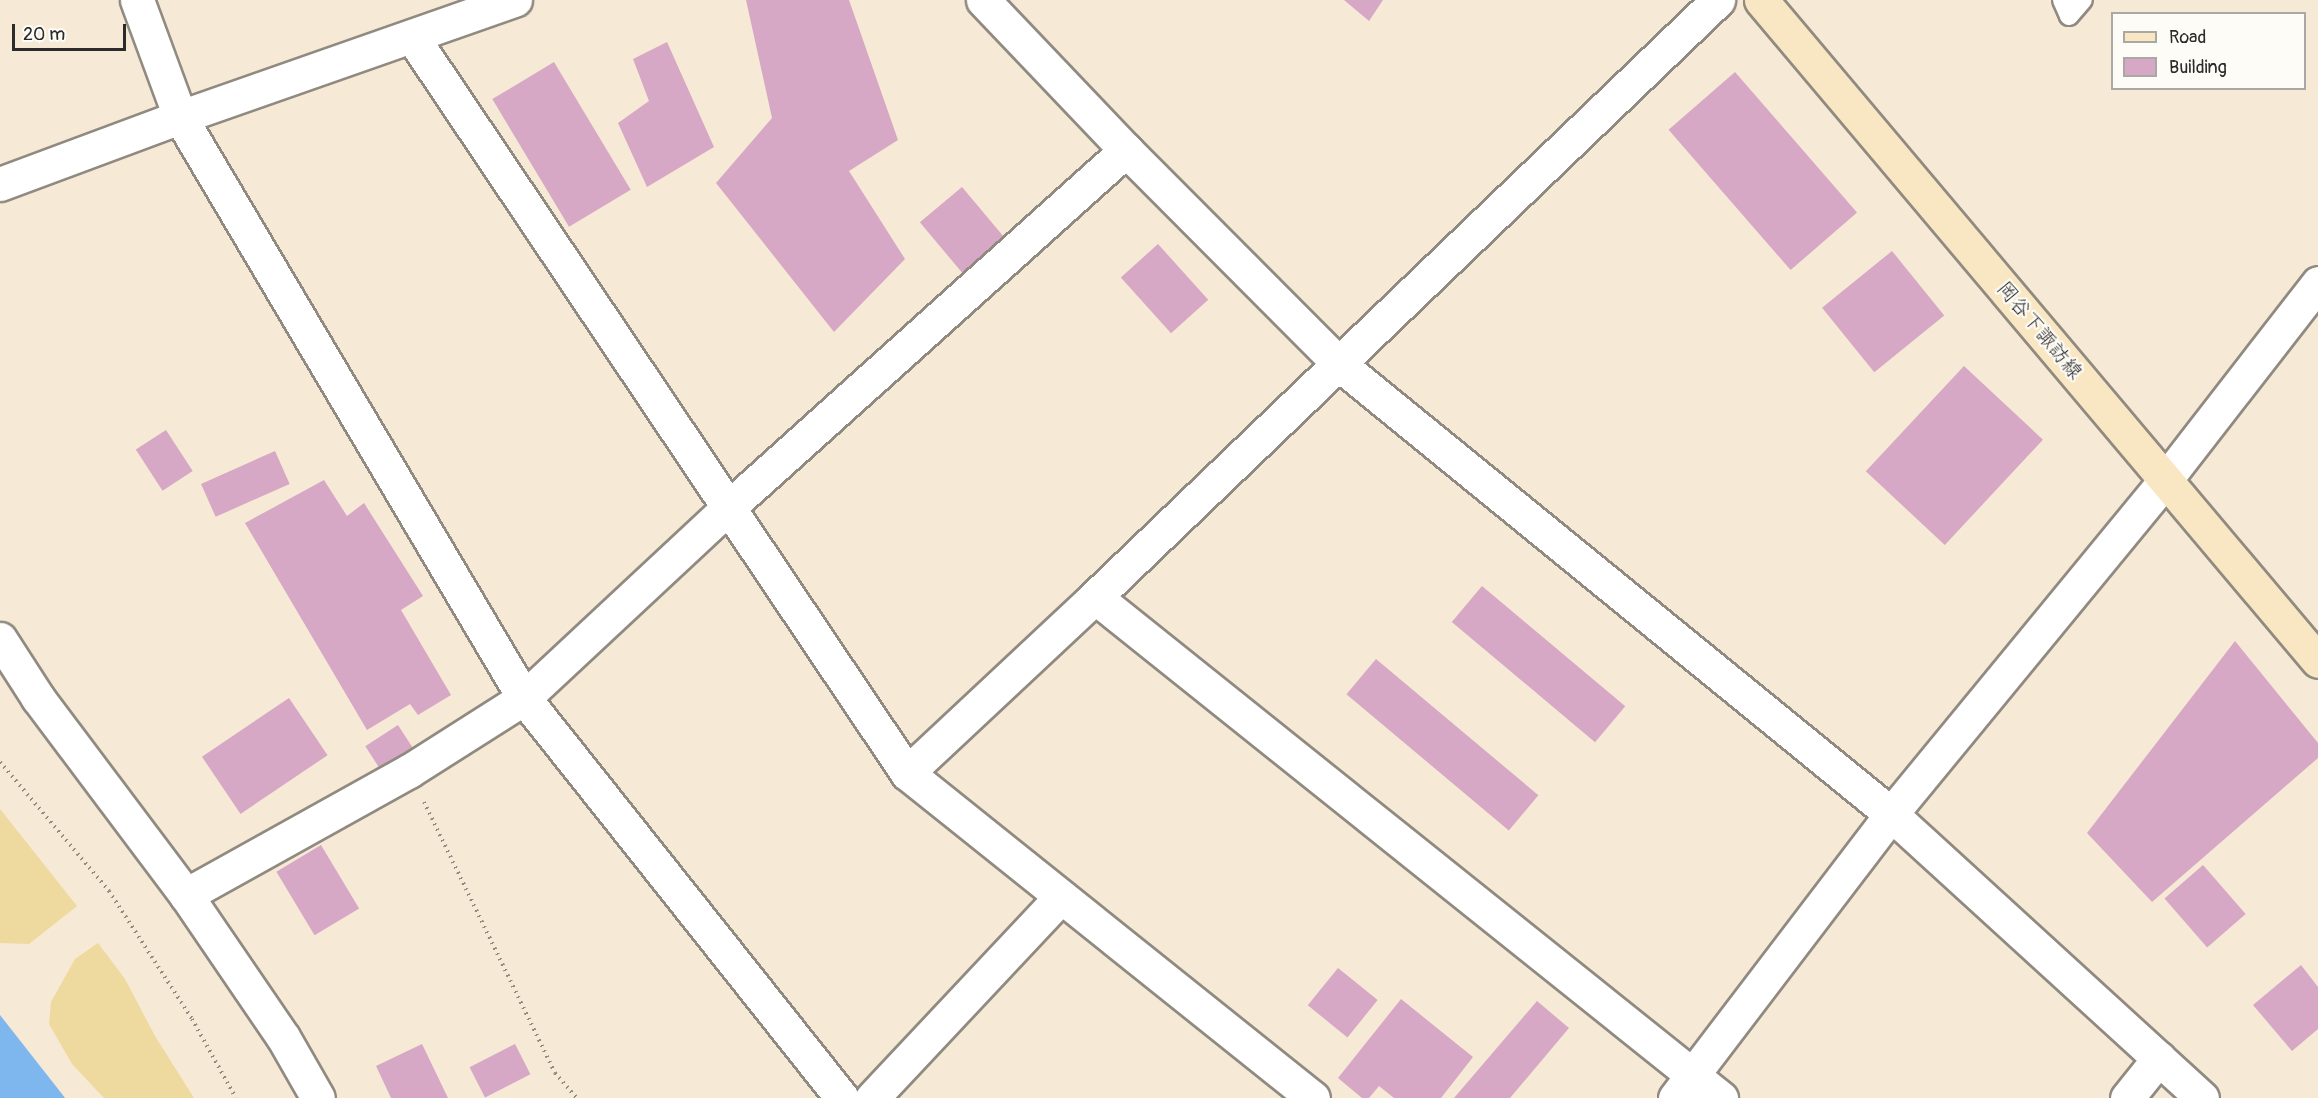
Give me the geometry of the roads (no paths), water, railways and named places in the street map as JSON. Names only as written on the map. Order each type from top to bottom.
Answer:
[{"type":"main road","name":"岡谷下諏訪線","points":[[1761,0],[2318,661]]},
{"type":"street","points":[[137,0],[180,117],[524,698],[842,1098]]},
{"type":"street","points":[[0,184],[180,117],[413,38],[515,0]]},
{"type":"street","points":[[982,0],[1126,150],[1339,364],[1891,814],[2202,1098]]},
{"type":"street","points":[[907,773],[1095,597],[1718,0]]},
{"type":"street","points":[[413,38],[907,773],[1313,1098]]},
{"type":"street","points":[[186,895],[409,771],[524,698],[729,507],[1126,150]]},
{"type":"street","points":[[1684,1087],[1891,814],[2166,480],[2318,283]]},
{"type":"street","points":[[1095,597],[1684,1087],[1721,1098]]},
{"type":"street","points":[[0,639],[38,699],[186,895],[283,1037],[318,1098]]},
{"type":"street","points":[[872,1098],[1061,897]]},
{"type":"street","points":[[2127,1098],[2159,1058]]},
{"type":"lane","points":[[2062,0],[2069,16],[2083,0]]},
{"type":"water","points":[[0,1015],[62,1094],[65,1098],[0,1098]]}]
